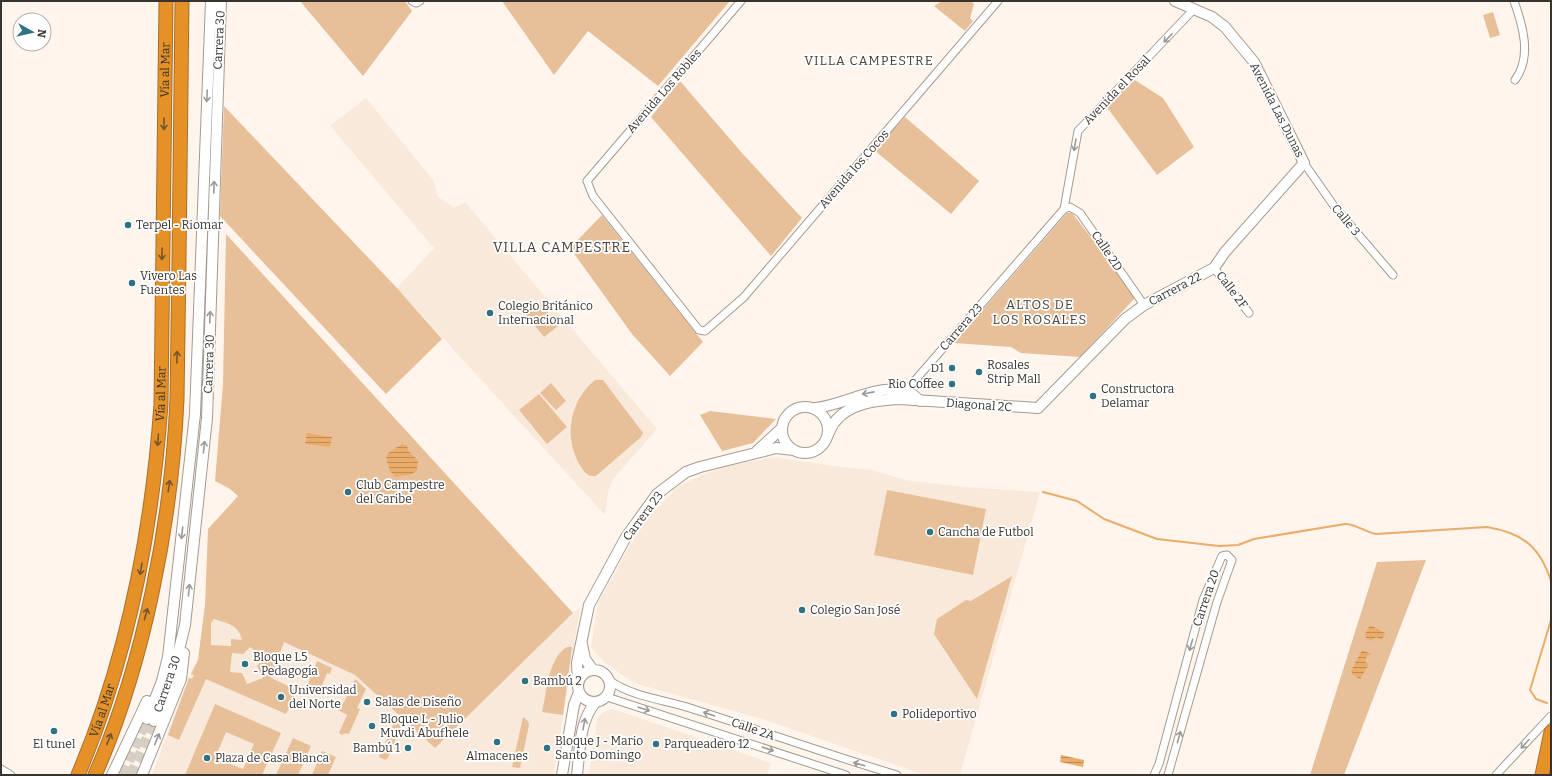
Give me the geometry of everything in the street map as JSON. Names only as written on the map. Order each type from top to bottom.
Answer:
[{"type":"highway","name":"Vía al Mar","points":[[78,775],[104,709],[134,602],[149,524],[158,446],[161,404],[166,1]]},
{"type":"highway","name":"Vía al Mar","points":[[95,775],[126,689],[148,610],[162,536],[171,476],[177,401],[182,1]]},
{"type":"highway","points":[[1542,775],[1551,732]]},
{"type":"main road","name":"Carrera 30","points":[[211,1],[195,414],[168,657],[151,720],[172,679],[185,625],[207,418],[221,1]]},
{"type":"main road","name":"Avenida Las Dunas","points":[[1175,1],[1212,17],[1225,27],[1254,62],[1304,163]]},
{"type":"main road","name":"Carrera 22","points":[[1038,408],[1125,319],[1144,305],[1214,268],[1225,252],[1304,163]]},
{"type":"main road","points":[[899,399],[870,402],[854,408],[834,422],[827,437],[818,450],[810,453],[794,450],[785,441],[782,428],[785,418],[793,410],[804,406],[815,408],[835,405],[864,393],[889,390],[906,391],[920,401]]},
{"type":"main road","name":"Diagonal 2C","points":[[899,399],[1038,408]]},
{"type":"main road","points":[[815,408],[825,417],[828,424],[827,437]]},
{"type":"main road","name":"Carrera 23","points":[[756,452],[782,428]]},
{"type":"main road","name":"Carrera 23","points":[[562,775],[574,705],[579,688],[576,668],[587,612],[592,598],[626,538],[657,494],[686,472],[756,452],[776,448],[794,450]]},
{"type":"main road","points":[[112,775],[155,683],[163,662],[172,625]]},
{"type":"main road","points":[[142,775],[181,679],[185,625]]},
{"type":"main road","name":"Carrera 23","points":[[581,639],[584,655],[593,670]]},
{"type":"main road","points":[[577,775],[584,721],[588,712],[595,703],[607,697],[611,688],[610,681],[601,671],[593,670],[585,673],[579,688],[587,701],[595,703]]},
{"type":"street","name":"Avenida Los Robles","points":[[705,332],[699,330],[593,196],[587,181],[741,1]]},
{"type":"street","name":"Avenida los Cocos","points":[[705,332],[744,297],[998,1]]},
{"type":"street","points":[[1514,1],[1522,23],[1524,42],[1523,61],[1520,72],[1514,80]]},
{"type":"street","name":"Avenida el Rosal","points":[[1064,209],[1078,131],[1194,9]]},
{"type":"street","name":"Calle 3","points":[[1304,163],[1334,206],[1393,275]]},
{"type":"street","name":"Calle 2D","points":[[1064,209],[1070,207],[1080,213],[1144,305]]},
{"type":"street","name":"Carrera 23","points":[[899,399],[1064,209]]},
{"type":"street","name":"Calle 2F","points":[[1214,268],[1248,313]]},
{"type":"street","name":"Carrera 20","points":[[1154,775],[1159,764],[1204,600],[1222,556],[1227,555],[1232,560],[1216,602],[1168,775]]},
{"type":"street","name":"Calle 2A","points":[[610,681],[631,692],[695,709],[840,758],[897,775]]},
{"type":"street","name":"Calle 2A","points":[[607,697],[846,775]]},
{"type":"street","points":[[1496,775],[1551,716]]},
{"type":"street","points":[[1,769],[11,775]]},
{"type":"shaded area","points":[[300,1],[405,1],[412,11],[363,76]]},
{"type":"shaded area","points":[[502,1],[730,1],[658,86],[588,31],[554,75]]},
{"type":"shaded area","points":[[942,1],[971,1],[974,4],[970,18],[973,21],[965,31],[934,6]]},
{"type":"shaded area","points":[[1493,12],[1500,35],[1490,38],[1483,15]]},
{"type":"shaded area","points":[[1133,79],[1163,98],[1194,147],[1157,175],[1106,106]]},
{"type":"shaded area","points":[[680,81],[742,153],[802,218],[771,256],[651,117]]},
{"type":"shaded area","name":"Colegio Británico Internacional","points":[[366,98],[433,180],[438,197],[454,208],[465,202],[657,429],[614,478],[608,492],[605,515],[397,288],[434,248],[330,126]]},
{"type":"shaded area","points":[[224,106],[397,288],[442,339],[386,394],[220,216]]},
{"type":"shaded area","points":[[905,117],[979,181],[951,214],[874,150]]},
{"type":"shaded area","points":[[1067,213],[1072,213],[1134,293],[1134,299],[1080,357],[1021,353],[1011,347],[954,343]]},
{"type":"shaded area","points":[[602,215],[703,342],[670,376],[632,334],[570,248]]},
{"type":"shaded area","name":"Club Campestre del Caribe","points":[[226,234],[573,613],[435,748],[355,675],[284,642],[271,678],[295,689],[296,692],[286,714],[206,679],[179,740],[168,735],[189,678],[192,679],[194,675],[191,674],[198,660],[205,605],[208,529],[238,496],[230,489],[215,481],[223,384]],"holes":[[[214,619],[232,625],[238,631],[242,640],[231,639],[231,646],[211,645],[211,623]],[[250,647],[264,658],[257,666],[263,678],[247,684],[242,673],[230,672],[232,653],[243,654]]]},
{"type":"shaded area","points":[[541,303],[558,326],[544,337],[526,315]]},
{"type":"shaded area","points":[[595,380],[603,380],[643,433],[641,437],[596,476],[591,476],[584,471],[575,456],[571,433],[574,409],[586,389]]},
{"type":"shaded area","points":[[551,383],[566,401],[556,410],[540,393]]},
{"type":"shaded area","points":[[539,394],[567,427],[547,444],[519,410]]},
{"type":"shaded area","points":[[710,411],[776,419],[753,443],[722,451],[700,415]]},
{"type":"shaded area","points":[[307,433],[332,437],[330,447],[305,444]]},
{"type":"shaded area","points":[[402,444],[407,445],[408,450],[418,461],[417,470],[412,474],[396,477],[390,471],[386,458],[388,453]]},
{"type":"shaded area","name":"Colegio San José","points":[[774,457],[872,470],[905,480],[964,487],[1040,492],[960,775],[925,775],[765,720],[634,683],[604,662],[591,647],[598,603],[641,526],[677,487],[702,475],[728,466]]},
{"type":"shaded area","name":"Cancha de Futbol","points":[[887,490],[986,509],[973,575],[874,555]]},
{"type":"shaded area","points":[[1426,560],[1344,775],[1310,775],[1377,562]]},
{"type":"shaded area","points":[[1012,576],[977,699],[934,634],[937,619],[966,600],[971,601]]},
{"type":"shaded area","name":"Universidad del Norte","points":[[205,605],[355,675],[435,748],[573,613],[580,608],[554,775],[152,775],[188,679],[198,660]]},
{"type":"shaded area","points":[[1370,625],[1385,633],[1382,640],[1376,637],[1371,641],[1366,638],[1365,634]]},
{"type":"shaded area","points":[[567,647],[572,647],[563,715],[542,712],[552,667],[561,652]]},
{"type":"shaded area","points":[[1362,650],[1372,654],[1367,656],[1365,662],[1369,664],[1360,679],[1353,675],[1351,671]]},
{"type":"shaded area","points":[[317,661],[332,668],[330,674],[327,673],[320,691],[307,686]]},
{"type":"shaded area","points":[[355,679],[366,689],[357,708],[360,709],[349,734],[346,733],[342,735],[339,733],[347,715],[338,710],[344,702]]},
{"type":"shaded area","points":[[215,704],[281,733],[262,775],[185,775]],"holes":[[[226,732],[254,744],[243,769],[215,758]]]},
{"type":"shaded area","name":"Parqueadero 12","points":[[613,709],[771,763],[767,775],[589,775],[597,721],[599,716],[604,712]]},
{"type":"shaded area","points":[[523,717],[528,721],[529,725],[520,768],[512,767]]},
{"type":"shaded area","points":[[396,718],[400,721],[401,727],[388,758],[385,760],[379,757]]},
{"type":"shaded area","points":[[293,738],[311,746],[298,775],[276,775]]},
{"type":"shaded area","points":[[322,751],[336,757],[328,775],[312,775]]},
{"type":"shaded area","points":[[1061,755],[1084,760],[1083,767],[1060,762]]},
{"type":"waterway","points":[[1043,492],[1077,501],[1104,519],[1157,539],[1219,546],[1238,545],[1254,539],[1345,524],[1353,525],[1376,534],[1487,527],[1511,533],[1528,544],[1541,559],[1547,569],[1551,581]]},
{"type":"waterway","points":[[1547,703],[1536,699],[1530,690],[1551,620]]},
{"type":"tunnel","points":[[123,775],[147,719]]},
{"type":"tunnel","points":[[131,775],[154,721]]},
{"type":"place","name":"Terpel - Riomar","points":[[128,225]]},
{"type":"place","name":"Vivero Las Fuentes","points":[[132,283]]},
{"type":"place","name":"Colegio Británico Internacional","points":[[490,313]]},
{"type":"place","name":"D1","points":[[952,368]]},
{"type":"place","name":"Rosales Strip Mall","points":[[979,372]]},
{"type":"place","name":"Rio Coffee","points":[[952,384]]},
{"type":"place","name":"Constructora Delamar","points":[[1093,396]]},
{"type":"place","name":"Club Campestre del Caribe","points":[[348,492]]},
{"type":"place","name":"Cancha de Futbol","points":[[930,532]]},
{"type":"place","name":"Colegio San José","points":[[802,610]]},
{"type":"place","name":"Bloque L5 - Pedagogía","points":[[245,664]]},
{"type":"place","name":"Bambú 2","points":[[525,681]]},
{"type":"place","name":"Universidad del Norte","points":[[281,697]]},
{"type":"place","name":"Salas de Diseño","points":[[367,702]]},
{"type":"place","name":"Polideportivo","points":[[894,714]]},
{"type":"place","name":"Bloque L - Julio Muvdi Abufhele","points":[[372,726]]},
{"type":"place","name":"El tunel","points":[[54,731]]},
{"type":"place","name":"Almacenes","points":[[497,742]]},
{"type":"place","name":"Parqueadero 12","points":[[656,744]]},
{"type":"place","name":"Bambú 1","points":[[408,748]]},
{"type":"place","name":"Bloque J - Mario Santo Domingo","points":[[547,748]]},
{"type":"place","name":"Plaza de Casa Blanca","points":[[207,758]]},
{"type":"district","name":"VILLA CAMPESTRE","points":[[869,60]]},
{"type":"district","name":"VILLA CAMPESTRE","points":[[562,247]]},
{"type":"district","name":"ALTOS DE LOS ROSALES","points":[[1040,312]]}]
